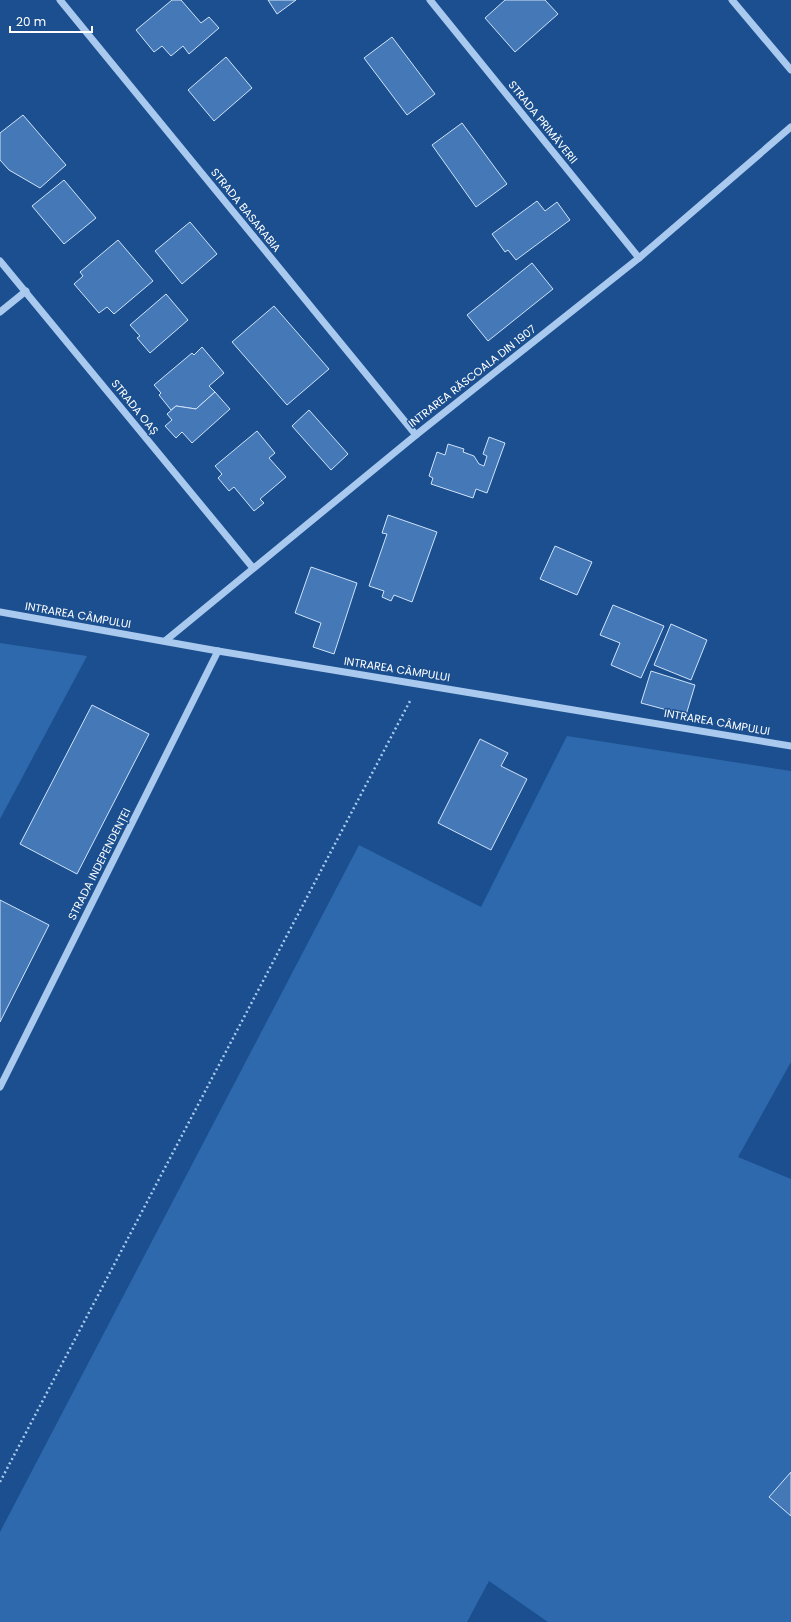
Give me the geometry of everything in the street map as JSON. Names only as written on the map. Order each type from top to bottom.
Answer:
[{"type":"street","name":"STRADA BASARABIA","points":[[60,0],[416,434]]},
{"type":"street","name":"STRADA PRIMĂVERII","points":[[430,0],[639,258]]},
{"type":"street","points":[[732,0],[791,70]]},
{"type":"street","name":"INTRAREA RĂSCOALA DIN 1907","points":[[165,641],[416,434],[639,258],[791,128]]},
{"type":"street","name":"STRADA OAȘ","points":[[0,261],[253,568]]},
{"type":"street","points":[[0,312],[26,291]]},
{"type":"street","name":"INTRAREA CÂMPULUI","points":[[0,612],[218,651],[420,683],[791,746]]},
{"type":"street","name":"STRADA INDEPENDENȚEI","points":[[0,1087],[218,651]]},
{"type":"path","points":[[0,1482],[420,683]]},
{"type":"shaded area","points":[[0,643],[87,656],[0,819]]},
{"type":"shaded area","points":[[567,736],[791,771],[791,1062],[738,1157],[791,1179],[791,1622],[548,1622],[489,1581],[467,1622],[0,1622],[0,1532],[359,845],[481,907]]},
{"type":"building","points":[[172,0],[181,0],[201,23],[209,17],[219,28],[189,54],[183,46],[171,56],[162,46],[154,52],[136,30]]},
{"type":"building","points":[[268,0],[296,0],[277,14]]},
{"type":"building","points":[[505,0],[545,0],[558,14],[515,52],[485,18]]},
{"type":"building","points":[[392,37],[435,94],[407,115],[364,58]]},
{"type":"building","points":[[226,57],[252,88],[214,121],[188,90]]},
{"type":"building","points":[[23,115],[66,165],[40,188],[9,170],[0,160],[0,133]]},
{"type":"building","points":[[462,123],[507,184],[476,207],[432,145]]},
{"type":"building","points":[[64,180],[96,218],[64,244],[32,206]]},
{"type":"building","points":[[537,201],[545,211],[557,202],[570,220],[516,260],[508,250],[505,252],[492,234]]},
{"type":"building","points":[[190,222],[217,254],[182,284],[155,251]]},
{"type":"building","points":[[118,240],[153,281],[114,314],[107,307],[99,313],[74,284],[83,276],[80,272]]},
{"type":"building","points":[[532,263],[553,289],[488,341],[467,315]]},
{"type":"building","points":[[166,294],[188,320],[150,353],[137,338],[140,336],[130,325]]},
{"type":"building","points":[[274,306],[329,369],[287,405],[232,342]]},
{"type":"building","points":[[202,347],[224,373],[209,386],[215,392],[196,409],[176,406],[171,410],[159,395],[161,393],[154,385],[192,353],[194,355]]},
{"type":"building","points":[[215,392],[230,409],[192,443],[182,432],[176,438],[165,426],[172,420],[167,414],[176,406],[196,409]]},
{"type":"building","points":[[309,410],[348,454],[331,470],[292,426]]},
{"type":"building","points":[[257,431],[275,453],[269,458],[286,477],[260,499],[264,503],[254,511],[234,487],[229,491],[218,478],[222,474],[215,466]]},
{"type":"building","points":[[489,437],[505,443],[487,493],[476,489],[473,498],[431,484],[433,478],[429,476],[437,452],[445,455],[448,444],[464,449],[463,452],[474,456],[479,464],[484,466],[487,456],[483,454]]},
{"type":"building","points":[[388,515],[437,532],[412,602],[394,595],[391,601],[382,597],[384,591],[369,586],[387,534],[382,533]]},
{"type":"building","points":[[555,546],[592,562],[577,595],[540,579]]},
{"type":"building","points":[[311,567],[357,583],[334,654],[313,647],[321,623],[295,613]]},
{"type":"building","points":[[613,605],[664,626],[641,678],[611,665],[620,643],[600,635]]},
{"type":"building","points":[[671,624],[707,640],[691,680],[654,665]]},
{"type":"building","points":[[651,671],[695,685],[686,715],[641,703]]},
{"type":"building","points":[[92,705],[149,734],[77,874],[20,844]]},
{"type":"building","points":[[480,739],[508,753],[501,766],[527,779],[491,850],[438,823]]},
{"type":"building","points":[[0,900],[49,925],[0,1022]]},
{"type":"building","points":[[791,1472],[791,1516],[769,1497]]}]
